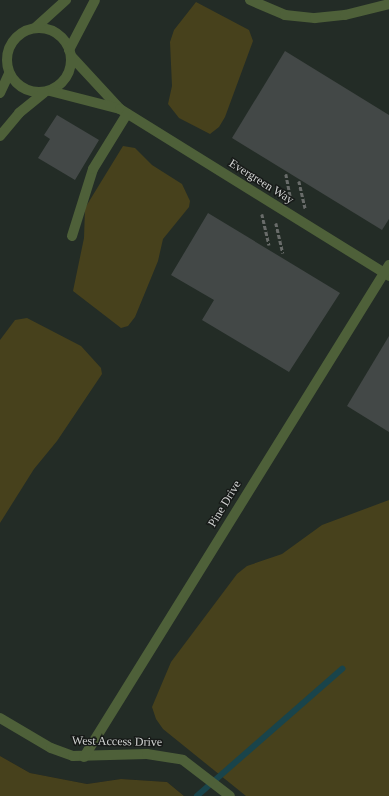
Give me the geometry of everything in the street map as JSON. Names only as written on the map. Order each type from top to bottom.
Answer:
[{"type":"street","points":[[47,92],[25,90],[9,74],[6,62],[10,44],[23,32],[35,28],[66,0]]},
{"type":"street","points":[[0,136],[19,113],[67,75],[70,53],[95,0]]},
{"type":"street","points":[[250,0],[285,15],[315,18],[345,15],[389,4]]},
{"type":"street","points":[[35,28],[54,31],[63,39],[70,53]]},
{"type":"street","name":"Evergreen Way","points":[[70,53],[124,111],[257,195],[387,272]]},
{"type":"street","points":[[0,93],[9,74]]},
{"type":"street","name":"Evergreen Way","points":[[47,92],[124,111]]},
{"type":"street","points":[[72,236],[92,169],[124,111]]},
{"type":"street","name":"Pine Drive","points":[[84,757],[387,272]]},
{"type":"street","name":"West Access Drive","points":[[0,718],[51,748],[84,757],[164,755],[184,760],[199,769],[230,796]]},
{"type":"path","points":[[286,174],[294,217]]},
{"type":"path","points":[[299,182],[309,226]]},
{"type":"path","points":[[257,195],[269,244]]},
{"type":"path","points":[[272,204],[283,253]]},
{"type":"shaded area","points":[[0,0],[389,0],[389,796],[184,796],[167,782],[121,779],[87,784],[30,773],[0,756]]},
{"type":"shaded area","points":[[196,2],[249,30],[253,41],[225,117],[219,127],[210,134],[179,118],[168,104],[172,86],[170,42],[174,30]]},
{"type":"shaded area","points":[[123,146],[135,148],[152,165],[182,184],[190,201],[189,207],[163,239],[158,261],[135,317],[128,326],[121,328],[73,291],[84,238],[85,208]]},
{"type":"shaded area","points":[[27,318],[81,346],[101,368],[102,374],[57,441],[34,469],[0,523],[0,340],[15,320]]},
{"type":"shaded area","points":[[389,500],[389,796],[246,796],[163,729],[156,719],[152,707],[171,662],[237,574],[247,566],[282,554],[322,525]]},
{"type":"shaded area","points":[[0,756],[30,773],[87,784],[121,779],[167,782],[184,796],[0,796]]},
{"type":"building","points":[[285,51],[389,115],[389,219],[382,230],[232,138]]},
{"type":"building","points":[[57,115],[99,140],[75,180],[38,158],[50,139],[44,135]]},
{"type":"building","points":[[208,213],[340,293],[289,372],[202,320],[214,300],[171,275]]},
{"type":"building","points":[[389,336],[389,432],[347,406]]},
{"type":"waterway","points":[[197,796],[342,669]]}]
